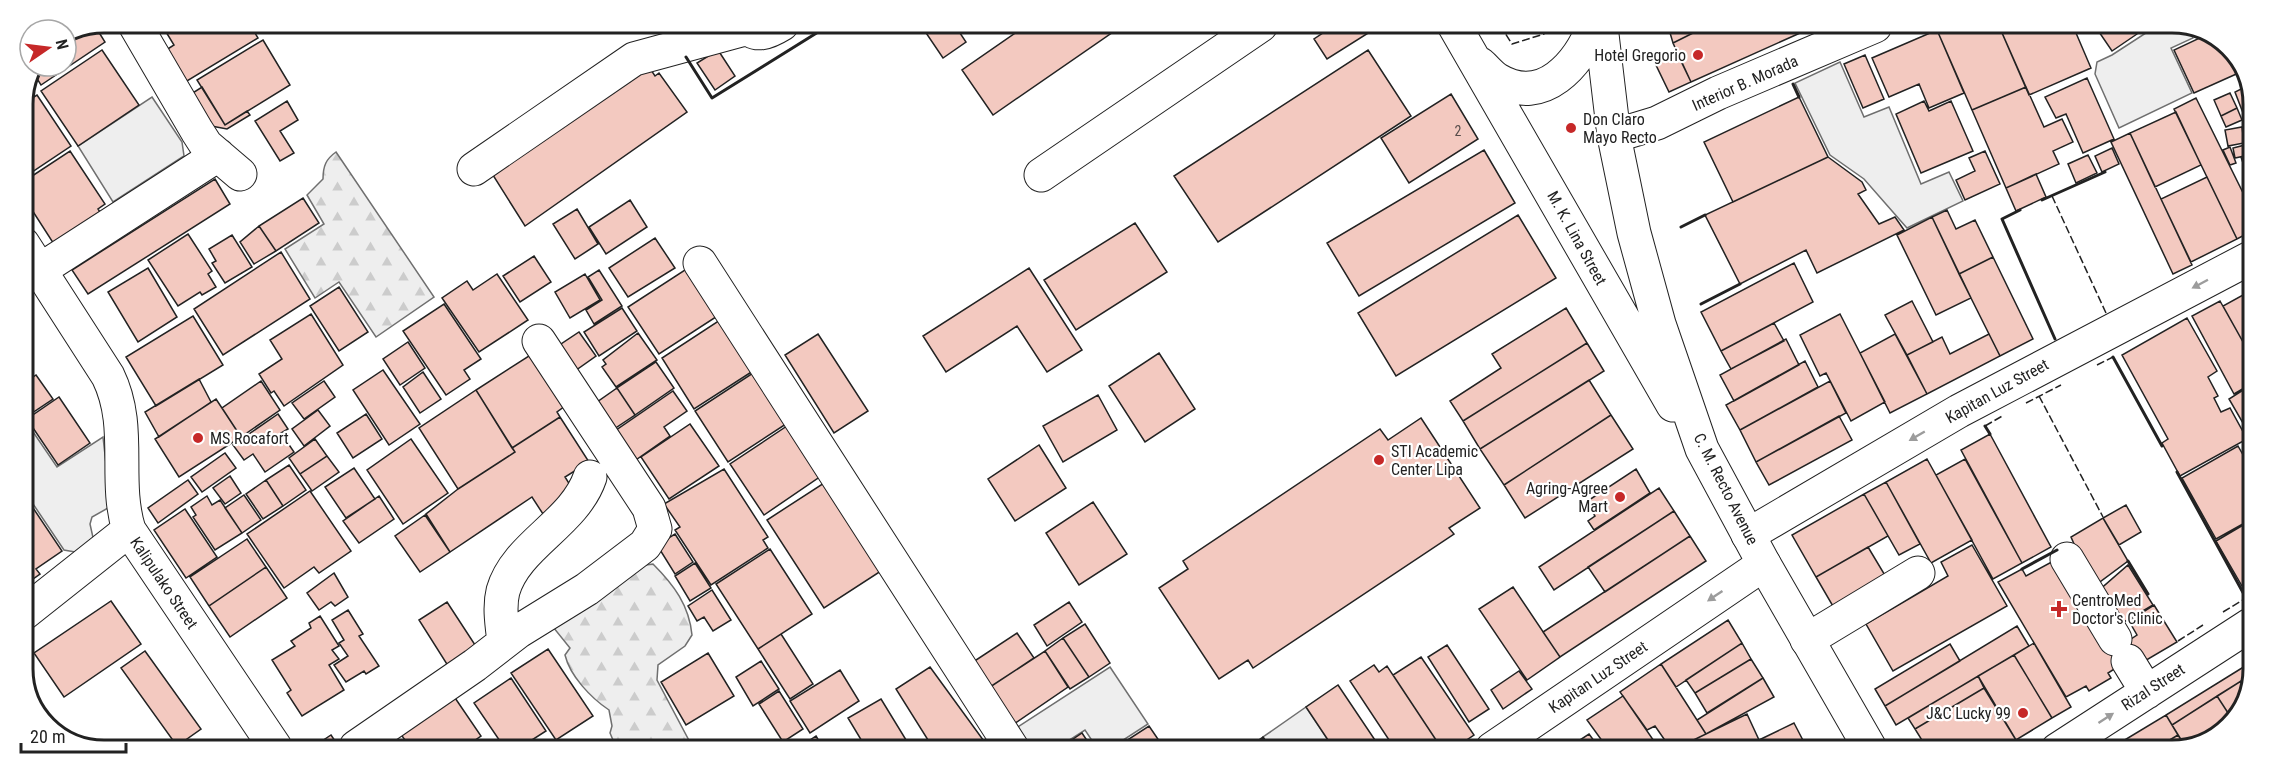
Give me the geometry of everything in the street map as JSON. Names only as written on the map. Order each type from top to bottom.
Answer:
[{"type":"street","points":[[33,256],[229,165],[196,131],[140,33]]},
{"type":"street","points":[[474,169],[634,59],[722,33]]},
{"type":"street","points":[[1041,175],[1249,33]]},
{"type":"street","name":"M. K. Lina Street","points":[[1459,33],[1650,368],[1702,449]]},
{"type":"street","points":[[1475,58],[1497,80],[1522,89],[1546,84],[1572,67],[1586,47],[1591,33]]},
{"type":"street","name":"C. M. Recto Avenue","points":[[1601,33],[1614,136],[1641,262],[1659,324],[1702,449],[1764,564],[1864,740]]},
{"type":"street","name":"Interior B. Morada","points":[[1614,136],[1657,123],[1718,93],[1859,33]]},
{"type":"street","name":"Kalipulako Street","points":[[33,260],[108,376],[118,396],[122,430],[123,506],[129,530],[270,740]]},
{"type":"street","name":"Kapitan Luz Street","points":[[1748,535],[2008,394],[2070,365],[2243,262]]},
{"type":"street","points":[[700,263],[1007,740]]},
{"type":"street","points":[[366,740],[475,665],[504,642],[622,563],[645,545],[655,529],[649,508],[539,340]]},
{"type":"street","points":[[504,642],[502,597],[508,578],[521,560],[575,506],[590,477]]},
{"type":"street","points":[[33,606],[129,530]]},
{"type":"street","points":[[2067,559],[2147,692]]},
{"type":"street","name":"Kapitan Luz Street","points":[[1505,740],[1764,564]]},
{"type":"street","points":[[1807,640],[1918,573]]},
{"type":"street","name":"Rizal Street","points":[[2073,740],[2147,692],[2230,629]]},
{"type":"green space","points":[[2146,33],[2172,33],[2192,36],[2171,48],[2192,93],[2119,128],[2095,74],[2097,62]]},
{"type":"green space","points":[[1840,62],[1864,117],[1889,107],[1921,184],[1949,172],[1963,201],[1907,228],[1864,179],[1830,155],[1795,83]]},
{"type":"green space","points":[[152,97],[182,142],[184,156],[113,202],[78,146]]},
{"type":"green space","points":[[336,152],[434,297],[376,337],[339,282],[315,298],[285,249],[324,224],[307,195],[323,179],[326,163]]},
{"type":"green space","points":[[33,432],[57,467],[103,437],[110,500],[108,508],[92,517],[90,524],[94,542],[75,552],[64,550],[33,504]]},
{"type":"green space","points":[[653,564],[668,580],[688,614],[692,635],[685,646],[658,665],[657,680],[689,740],[613,740],[610,733],[612,726],[609,710],[588,693],[571,671],[565,655],[570,648],[553,627],[637,566]]},
{"type":"green space","points":[[1110,667],[1148,724],[1123,740],[1092,740],[1085,730],[1069,740],[1020,740],[1013,730]]},
{"type":"green space","points":[[1306,707],[1328,740],[1265,740],[1263,737]]},
{"type":"building","points":[[100,33],[105,42],[78,60],[78,38]]},
{"type":"building","points":[[167,33],[255,33],[258,38],[182,84],[163,52],[174,45]]},
{"type":"building","points":[[666,33],[689,33],[668,39]]},
{"type":"building","points":[[926,33],[960,33],[966,42],[943,58]]},
{"type":"building","points":[[1015,33],[1112,33],[993,115],[962,70]]},
{"type":"building","points":[[1323,33],[1368,33],[1327,59],[1314,39]]},
{"type":"building","points":[[1670,33],[1693,33],[1673,43]]},
{"type":"building","points":[[1693,33],[1800,33],[1691,82],[1673,43]]},
{"type":"building","points":[[1930,33],[1938,33],[1964,93],[1929,108],[1919,84],[1889,97],[1872,58]]},
{"type":"building","points":[[1938,33],[2002,33],[2026,87],[1972,110]]},
{"type":"building","points":[[2002,33],[2076,33],[2091,68],[2029,95]]},
{"type":"building","points":[[2100,33],[2137,33],[2137,34],[2112,51]]},
{"type":"building","points":[[2199,38],[2204,40],[2222,54],[2236,74],[2194,93],[2174,50]]},
{"type":"building","points":[[263,40],[290,85],[225,125],[197,80]]},
{"type":"building","points":[[102,50],[139,105],[78,146],[41,91],[60,78],[78,78],[78,66]]},
{"type":"building","points":[[718,50],[735,76],[715,90],[697,63]]},
{"type":"building","points":[[1368,50],[1411,116],[1218,242],[1174,176]]},
{"type":"building","points":[[1677,53],[1691,82],[1669,92],[1655,63]]},
{"type":"building","points":[[1865,55],[1884,99],[1863,108],[1844,64]]},
{"type":"building","points":[[647,64],[655,76],[659,73],[687,112],[525,226],[491,172]]},
{"type":"building","points":[[38,78],[51,78],[41,85]]},
{"type":"building","points":[[2087,78],[2114,139],[2083,153],[2066,114],[2056,118],[2045,97]]},
{"type":"building","points":[[202,87],[225,125],[247,111],[250,115],[227,129],[206,125],[188,96]]},
{"type":"building","points":[[2026,87],[2044,127],[2062,119],[2073,142],[2053,151],[2059,164],[2006,188],[1972,110]]},
{"type":"building","points":[[2242,89],[2243,113],[2235,92]]},
{"type":"building","points":[[2230,93],[2237,108],[2221,116],[2214,100]]},
{"type":"building","points":[[1451,94],[1478,139],[1409,183],[1381,138]]},
{"type":"building","points":[[37,95],[71,146],[33,171],[33,104],[33,97]]},
{"type":"building","points":[[1799,97],[1828,157],[1733,202],[1704,142]]},
{"type":"building","points":[[2196,98],[2243,193],[2243,236],[2237,239],[2174,109]]},
{"type":"building","points":[[287,101],[298,120],[280,131],[294,153],[280,161],[255,121]]},
{"type":"building","points":[[1924,101],[1929,111],[1951,101],[1973,151],[1921,173],[1896,114]]},
{"type":"building","points":[[2237,108],[2242,120],[2226,127],[2221,116]]},
{"type":"building","points":[[2176,112],[2201,165],[2155,187],[2130,133]]},
{"type":"building","points":[[2242,127],[2243,143],[2228,146],[2225,130]]},
{"type":"building","points":[[2130,133],[2192,265],[2173,274],[2111,142]]},
{"type":"building","points":[[2243,146],[2243,156],[2235,158],[2233,148]]},
{"type":"building","points":[[2230,147],[2236,163],[2230,165],[2223,150]]},
{"type":"building","points":[[2112,148],[2119,164],[2102,172],[2095,156]]},
{"type":"building","points":[[1484,150],[1515,203],[1359,296],[1327,243]]},
{"type":"building","points":[[70,151],[105,204],[98,209],[106,222],[59,252],[33,212],[33,175]]},
{"type":"building","points":[[1985,151],[2000,184],[1965,200],[1956,180],[1975,171],[1969,158]]},
{"type":"building","points":[[2088,155],[2097,173],[2076,183],[2068,164]]},
{"type":"building","points":[[1828,157],[1862,182],[1866,190],[1858,194],[1879,224],[1895,217],[1904,230],[1817,273],[1806,250],[1740,284],[1705,215]]},
{"type":"building","points":[[2036,174],[2046,197],[2016,211],[2006,188]]},
{"type":"building","points":[[2207,177],[2237,239],[2191,262],[2161,199]]},
{"type":"building","points":[[215,179],[230,204],[88,294],[72,270]]},
{"type":"building","points":[[303,198],[319,223],[276,251],[259,226]]},
{"type":"building","points":[[630,200],[647,227],[606,254],[589,227]]},
{"type":"building","points":[[577,209],[598,244],[575,259],[553,224]]},
{"type":"building","points":[[1947,210],[1956,229],[1975,220],[1993,257],[1959,274],[1932,217]]},
{"type":"building","points":[[1518,215],[1556,278],[1396,376],[1358,313]]},
{"type":"building","points":[[1932,217],[1971,298],[1936,315],[1897,235]]},
{"type":"building","points":[[1135,223],[1167,272],[1076,330],[1044,280]]},
{"type":"building","points":[[259,226],[276,251],[254,264],[240,242]]},
{"type":"building","points":[[188,234],[212,271],[208,274],[216,287],[202,295],[200,292],[178,306],[148,260]]},
{"type":"building","points":[[232,235],[252,267],[225,283],[212,263],[216,261],[209,249]]},
{"type":"building","points":[[655,238],[675,268],[628,297],[609,268]]},
{"type":"building","points":[[281,252],[310,299],[223,355],[194,309]]},
{"type":"building","points":[[534,256],[551,282],[520,302],[503,276]]},
{"type":"building","points":[[1993,257],[2033,339],[2000,356],[1959,274]]},
{"type":"building","points":[[1794,263],[1813,302],[1721,351],[1701,312]]},
{"type":"building","points":[[148,268],[177,317],[138,342],[108,292]]},
{"type":"building","points":[[688,268],[719,315],[659,354],[628,307]]},
{"type":"building","points":[[1029,268],[1082,350],[1047,372],[1017,326],[946,372],[923,336]]},
{"type":"building","points":[[599,270],[622,306],[594,324],[586,310],[602,300],[588,277]]},
{"type":"building","points":[[497,274],[528,320],[479,352],[442,298],[467,281],[473,290]]},
{"type":"building","points":[[585,274],[600,300],[570,318],[555,292]]},
{"type":"building","points":[[339,287],[368,332],[339,351],[310,306]]},
{"type":"building","points":[[2243,295],[2243,342],[2223,306]]},
{"type":"building","points":[[1912,301],[1933,342],[1907,355],[1885,315]]},
{"type":"building","points":[[2220,301],[2243,342],[2243,389],[2234,394],[2192,316]]},
{"type":"building","points":[[444,304],[481,359],[464,370],[470,379],[446,395],[403,331]]},
{"type":"building","points":[[622,308],[637,331],[599,356],[584,332]]},
{"type":"building","points":[[1566,308],[1587,343],[1463,421],[1450,401],[1501,368],[1492,354]]},
{"type":"building","points":[[311,314],[343,365],[284,406],[274,391],[271,393],[259,374],[282,359],[270,340]]},
{"type":"building","points":[[1840,314],[1885,402],[1851,421],[1826,373],[1820,376],[1800,335]]},
{"type":"building","points":[[193,316],[223,365],[156,406],[126,357]]},
{"type":"building","points":[[2187,318],[2217,371],[2208,377],[2218,396],[2214,398],[2221,412],[2230,408],[2243,432],[2243,441],[2180,476],[2162,443],[2168,439],[2122,355]]},
{"type":"building","points":[[720,320],[753,371],[694,409],[662,358]]},
{"type":"building","points":[[1774,323],[1784,341],[1731,369],[1721,351]]},
{"type":"building","points":[[579,332],[596,356],[572,373],[555,348]]},
{"type":"building","points":[[638,333],[657,360],[616,387],[602,367],[606,364],[603,360]]},
{"type":"building","points":[[818,334],[868,411],[834,433],[785,355]]},
{"type":"building","points":[[1895,334],[1927,394],[1890,413],[1860,353]]},
{"type":"building","points":[[1989,334],[2000,356],[1927,394],[1907,355],[1942,337],[1950,354]]},
{"type":"building","points":[[1786,339],[1799,365],[1734,401],[1720,375]]},
{"type":"building","points":[[408,342],[425,368],[400,385],[383,359]]},
{"type":"building","points":[[1587,343],[1604,371],[1480,449],[1463,421]]},
{"type":"building","points":[[1159,353],[1195,409],[1145,442],[1109,386]]},
{"type":"building","points":[[532,354],[565,406],[557,412],[560,417],[512,448],[476,390]]},
{"type":"building","points":[[1805,361],[1818,387],[1740,430],[1726,405]]},
{"type":"building","points":[[656,362],[674,388],[635,415],[617,388]]},
{"type":"building","points":[[383,370],[420,424],[389,445],[353,390]]},
{"type":"building","points":[[423,372],[441,399],[420,413],[403,387]]},
{"type":"building","points":[[753,373],[786,424],[728,462],[695,411]]},
{"type":"building","points":[[36,375],[53,399],[33,412],[33,377]]},
{"type":"building","points":[[199,379],[211,402],[159,437],[145,412]]},
{"type":"building","points":[[1589,380],[1611,415],[1504,485],[1480,449]]},
{"type":"building","points":[[261,381],[280,410],[241,437],[222,408]]},
{"type":"building","points":[[324,381],[335,397],[304,419],[292,403]]},
{"type":"building","points":[[1830,381],[1846,413],[1756,462],[1740,430]]},
{"type":"building","points":[[617,388],[635,415],[608,433],[590,407]]},
{"type":"building","points":[[476,390],[515,452],[458,489],[419,428]]},
{"type":"building","points":[[2243,390],[2243,423],[2229,399]]},
{"type":"building","points":[[673,391],[687,411],[664,427],[670,436],[630,464],[609,435]]},
{"type":"building","points":[[1098,395],[1117,430],[1063,462],[1043,426]]},
{"type":"building","points":[[59,397],[90,443],[58,465],[33,428],[33,415]]},
{"type":"building","name":"MS Rocafort","points":[[216,399],[241,437],[179,477],[155,439]]},
{"type":"building","points":[[318,410],[330,426],[304,446],[292,429]]},
{"type":"building","points":[[278,414],[288,429],[281,433],[294,452],[265,472],[253,454],[244,460],[233,445]]},
{"type":"building","points":[[366,414],[382,439],[353,458],[337,433]]},
{"type":"building","points":[[1611,415],[1633,449],[1525,518],[1504,485]]},
{"type":"building","points":[[1839,416],[1852,440],[1769,485],[1756,462]]},
{"type":"building","points":[[560,417],[589,462],[565,477],[575,493],[543,514],[532,497],[450,552],[426,514],[458,489],[515,452],[512,448]]},
{"type":"building","points":[[1421,418],[1480,508],[1449,528],[1454,534],[1253,668],[1248,660],[1219,679],[1159,588],[1188,569],[1183,561],[1380,429],[1388,440]]},
{"type":"building","points":[[690,424],[719,466],[669,499],[641,457]]},
{"type":"building","points":[[787,426],[821,476],[764,515],[730,464]]},
{"type":"building","points":[[1990,434],[2051,547],[2022,563],[1961,450]]},
{"type":"building","points":[[315,439],[327,456],[300,474],[289,458]]},
{"type":"building","points":[[411,439],[448,493],[403,524],[367,470]]},
{"type":"building","points":[[1039,445],[1066,488],[1015,521],[988,479]]},
{"type":"building","points":[[2238,446],[2243,455],[2243,524],[2216,539],[2182,478]]},
{"type":"building","points":[[225,453],[236,468],[202,492],[191,477]]},
{"type":"building","points":[[327,456],[339,472],[312,491],[300,474]]},
{"type":"building","points":[[1927,459],[1972,540],[1931,563],[1886,482]]},
{"type":"building","points":[[1965,459],[2022,563],[1993,579],[1936,475]]},
{"type":"building","points":[[289,465],[306,490],[283,506],[266,480]]},
{"type":"building","points":[[354,468],[375,499],[346,518],[325,487]]},
{"type":"building","points":[[724,469],[768,537],[763,540],[768,548],[711,585],[675,530],[680,527],[664,504]]},
{"type":"building","points":[[1636,469],[1650,493],[1594,530],[1588,521],[1595,516],[1586,502]]},
{"type":"building","points":[[230,476],[241,493],[225,504],[213,488]]},
{"type":"building","points":[[188,480],[198,494],[158,523],[148,508]]},
{"type":"building","points":[[266,480],[283,506],[263,519],[246,494]]},
{"type":"building","points":[[1886,482],[1920,544],[1899,555],[1864,494]]},
{"type":"building","points":[[824,483],[881,571],[824,608],[767,520]]},
{"type":"building","points":[[1659,488],[1674,511],[1554,590],[1539,567]]},
{"type":"building","points":[[310,491],[351,551],[319,573],[314,567],[284,588],[247,534]]},
{"type":"building","points":[[1864,494],[1888,536],[1816,577],[1792,535]]},
{"type":"building","points":[[244,495],[261,520],[242,533],[225,508]]},
{"type":"building","points":[[207,496],[212,505],[220,500],[242,533],[215,550],[193,517],[196,515],[191,507]]},
{"type":"building","points":[[379,496],[394,519],[359,543],[343,521]]},
{"type":"building","points":[[1093,502],[1127,554],[1079,585],[1046,533]]},
{"type":"building","points":[[2126,505],[2141,532],[2119,545],[2103,518]]},
{"type":"building","points":[[33,508],[62,551],[36,569],[40,574],[33,579]]},
{"type":"building","points":[[185,509],[217,557],[186,578],[154,530]]},
{"type":"building","points":[[1674,511],[1690,536],[1605,592],[1588,567]]},
{"type":"building","points":[[425,515],[450,552],[420,572],[395,536]]},
{"type":"building","points":[[2103,518],[2128,561],[2093,587],[2071,537]]},
{"type":"building","points":[[2243,525],[2243,588],[2216,541]]},
{"type":"building","points":[[675,534],[693,562],[675,574],[657,545]]},
{"type":"building","points":[[1690,536],[1706,561],[1560,657],[1543,632]]},
{"type":"building","points":[[247,539],[266,567],[209,606],[190,577]]},
{"type":"building","points":[[1972,545],[2007,606],[1893,671],[1866,624],[1948,576],[1941,562]]},
{"type":"building","points":[[1868,547],[1886,577],[1834,608],[1816,577]]},
{"type":"building","points":[[770,549],[812,614],[758,649],[716,584]]},
{"type":"building","name":"CentroMed Doctor's Clinic","points":[[2059,558],[2133,657],[2108,673],[2111,678],[2089,691],[2086,686],[2066,697],[1998,582],[2022,569],[2026,576]]},
{"type":"building","points":[[695,563],[711,588],[690,601],[675,576]]},
{"type":"building","points":[[2128,565],[2153,605],[2117,626],[2097,592]]},
{"type":"building","points":[[266,567],[287,598],[230,637],[209,606]]},
{"type":"building","points":[[334,573],[348,597],[335,606],[331,602],[319,610],[307,593]]},
{"type":"building","points":[[1513,587],[1560,657],[1527,680],[1479,609]]},
{"type":"building","points":[[712,590],[731,620],[713,631],[704,617],[697,621],[688,606]]},
{"type":"building","points":[[111,601],[141,644],[64,697],[34,653]]},
{"type":"building","points":[[447,602],[479,651],[450,669],[419,620]]},
{"type":"building","points":[[1069,602],[1082,622],[1047,646],[1034,625]]},
{"type":"building","points":[[2154,605],[2177,642],[2138,665],[2125,643],[2137,635],[2129,621]]},
{"type":"building","points":[[348,610],[363,634],[359,636],[379,666],[366,674],[364,671],[346,682],[334,665],[348,656],[339,643],[344,640],[332,620]]},
{"type":"building","points":[[320,616],[339,646],[332,650],[339,659],[329,665],[344,690],[302,716],[287,693],[291,690],[272,660],[295,646],[291,641],[311,628],[309,623]]},
{"type":"building","points":[[1728,620],[1742,643],[1676,687],[1661,664]]},
{"type":"building","points":[[1085,624],[1110,663],[1089,677],[1063,638]]},
{"type":"building","points":[[2017,626],[2029,646],[1896,725],[1885,706]]},
{"type":"building","points":[[1017,633],[1034,658],[990,687],[973,662]]},
{"type":"building","points":[[781,634],[813,684],[790,699],[758,649]]},
{"type":"building","points":[[1063,638],[1089,677],[1070,689],[1045,651]]},
{"type":"building","points":[[1742,643],[1751,659],[1695,693],[1686,680]]},
{"type":"building","points":[[2034,643],[2071,707],[2052,718],[2014,655]]},
{"type":"building","points":[[1950,644],[1960,661],[1885,706],[1875,689]]},
{"type":"building","points":[[1447,645],[1489,709],[1469,722],[1428,657]]},
{"type":"building","points":[[548,649],[593,716],[556,740],[511,673]]},
{"type":"building","points":[[145,651],[201,729],[185,740],[173,740],[121,668]]},
{"type":"building","points":[[1045,651],[1068,687],[1014,724],[990,687]]},
{"type":"building","points":[[708,653],[734,696],[686,725],[661,682]]},
{"type":"building","points":[[2014,655],[2052,718],[2016,740],[1978,676]]},
{"type":"building","points":[[1421,657],[1474,735],[1466,740],[1436,740],[1393,675]]},
{"type":"building","points":[[1751,659],[1763,678],[1707,713],[1695,693]]},
{"type":"building","points":[[761,661],[779,689],[753,706],[736,677]]},
{"type":"building","points":[[1661,664],[1706,734],[1694,740],[1665,740],[1655,726],[1647,730],[1620,692]]},
{"type":"building","points":[[1374,665],[1379,672],[1387,666],[1436,740],[1389,740],[1350,681]]},
{"type":"building","points":[[930,667],[983,740],[928,740],[896,689]]},
{"type":"building","points":[[2243,667],[2242,680],[2172,725],[2166,715]]},
{"type":"building","points":[[840,670],[859,701],[810,733],[790,701]]},
{"type":"building","points":[[1519,671],[1532,689],[1503,709],[1491,690]]},
{"type":"building","points":[[1978,676],[1984,688],[1915,729],[1908,718]]},
{"type":"building","points":[[511,678],[546,731],[532,740],[499,740],[474,703]]},
{"type":"building","points":[[1763,678],[1774,697],[1706,734],[1697,720]]},
{"type":"building","points":[[2241,681],[2236,701],[2228,712],[2217,696]]},
{"type":"building","points":[[1338,685],[1375,740],[1328,740],[1306,707]]},
{"type":"building","points":[[1984,688],[2016,740],[1922,740],[1915,729]]},
{"type":"building","points":[[779,691],[803,729],[786,740],[782,740],[759,704]]},
{"type":"building","points":[[451,692],[481,736],[475,740],[405,740],[397,729]]},
{"type":"building","points":[[1623,696],[1653,740],[1601,740],[1587,720]]},
{"type":"building","points":[[2217,696],[2228,712],[2204,733],[2182,739],[2172,725]]},
{"type":"building","points":[[881,699],[906,740],[861,740],[848,718]]},
{"type":"building","points":[[1747,714],[1759,740],[1694,740]]},
{"type":"building","points":[[2166,715],[2178,735],[2170,740],[2125,740]]},
{"type":"building","points":[[1794,723],[1803,740],[1759,740]]},
{"type":"building","points":[[1149,726],[1159,740],[1127,740]]},
{"type":"building","points":[[1082,733],[1087,740],[1072,740]]},
{"type":"building","points":[[1589,734],[1593,740],[1580,740]]},
{"type":"building","points":[[331,735],[334,740],[324,740]]},
{"type":"building","points":[[2178,735],[2181,739],[2172,740],[2170,740]]},
{"type":"fence","points":[[1505,33],[1512,44],[1544,33]]},
{"type":"fence","points":[[2052,196],[2106,313]]},
{"type":"fence","points":[[2097,365],[2113,357]]},
{"type":"fence","points":[[2026,403],[2061,385]]},
{"type":"fence","points":[[2039,396],[2103,517]]},
{"type":"fence","points":[[1985,426],[2004,415]]},
{"type":"fence","points":[[2223,612],[2243,600]]},
{"type":"fence","points":[[2178,641],[2203,625]]},
{"type":"wall","points":[[686,57],[712,98],[817,33]]},
{"type":"wall","points":[[1793,84],[1799,97]]},
{"type":"wall","points":[[2042,200],[2105,172]]},
{"type":"wall","points":[[2020,210],[2002,219],[2055,339]]},
{"type":"wall","points":[[1681,227],[1705,215]]},
{"type":"wall","points":[[1701,304],[1740,284]]},
{"type":"wall","points":[[2113,357],[2162,446]]},
{"type":"wall","points":[[1985,426],[1990,434]]},
{"type":"wall","points":[[2177,472],[2243,593]]},
{"type":"wall","points":[[2022,569],[2057,550]]},
{"type":"wall","points":[[2128,561],[2148,594]]},
{"type":"place","name":"Hotel Gregorio","points":[[1698,55]]},
{"type":"place","name":"Don Claro Mayo Recto","points":[[1571,128]]},
{"type":"place","name":"MS Rocafort","points":[[198,438]]},
{"type":"place","name":"STI Academic Center Lipa","points":[[1379,460]]},
{"type":"place","name":"Agring-Agree Mart","points":[[1620,497]]},
{"type":"place","name":"CentroMed Doctor's Clinic","points":[[2059,609]]},
{"type":"place","name":"J&C Lucky 99","points":[[2023,713]]}]
